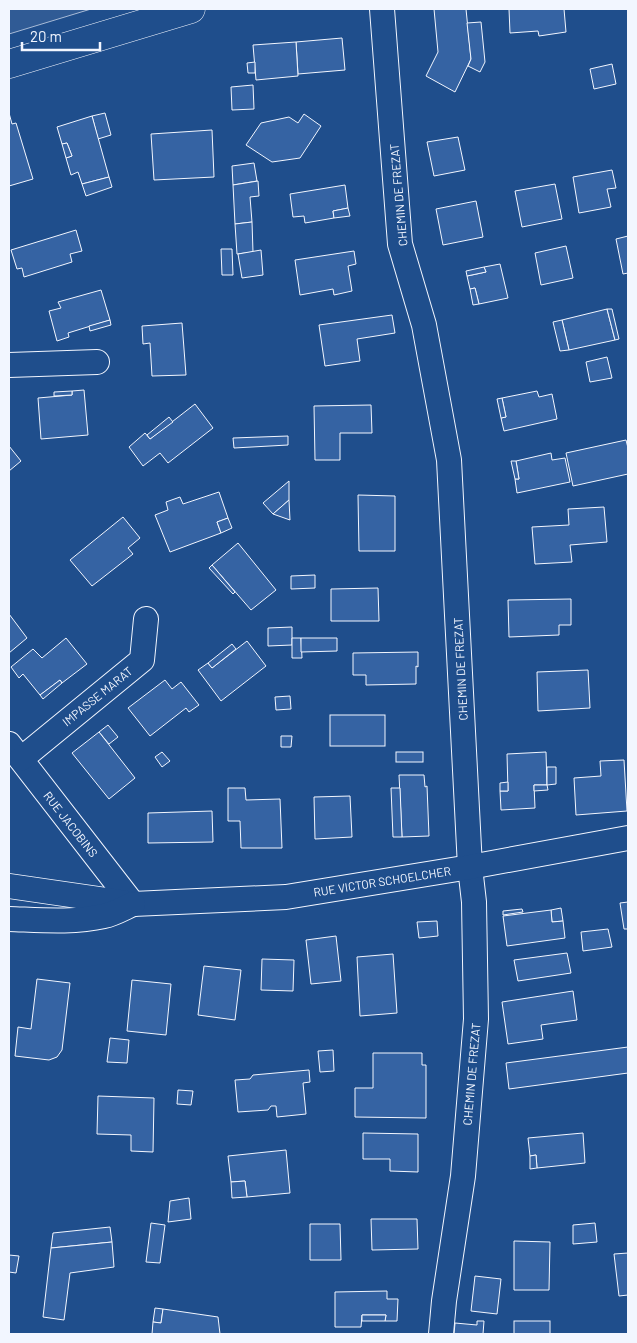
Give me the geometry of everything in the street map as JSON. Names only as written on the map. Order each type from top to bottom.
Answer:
[{"type":"street","points":[[9,64],[190,9]]},
{"type":"street","name":"CHEMIN DE FREZAT","points":[[382,9],[400,244],[424,326],[449,460],[470,867],[474,902],[476,1019],[463,1176],[444,1301],[441,1334]]},
{"type":"street","points":[[9,365],[97,362]]},
{"type":"street","name":"IMPASSE MARAT","points":[[15,751],[142,660],[146,619]]},
{"type":"street","name":"RUE JACOBINS","points":[[15,751],[133,904]]},
{"type":"street","name":"RUE VICTOR SCHOELCHER","points":[[9,886],[133,904],[286,897],[470,867],[628,838]]},
{"type":"street","name":"RUE VICTOR SCHOELCHER","points":[[9,919],[66,921],[106,916],[133,904]]},
{"type":"shaded area","points":[[9,9],[91,9],[9,34]]},
{"type":"building","points":[[434,9],[466,9],[471,59],[455,92],[426,76],[438,52]]},
{"type":"building","points":[[509,9],[564,9],[566,32],[539,36],[538,31],[510,33]]},
{"type":"building","points":[[481,22],[485,62],[480,72],[468,66],[471,59],[467,23]]},
{"type":"building","points":[[342,38],[345,70],[298,74],[296,42]]},
{"type":"building","points":[[296,42],[298,76],[256,80],[253,45]]},
{"type":"building","points":[[255,62],[255,73],[248,73],[247,63]]},
{"type":"building","points":[[612,64],[616,84],[594,89],[590,69]]},
{"type":"building","points":[[253,85],[254,109],[232,110],[231,87]]},
{"type":"building","points":[[9,113],[12,124],[16,123],[33,179],[9,186]]},
{"type":"building","points":[[105,113],[111,135],[98,139],[92,116]]},
{"type":"building","points":[[304,114],[321,126],[300,158],[272,162],[246,145],[261,123],[289,117],[298,123]]},
{"type":"building","points":[[92,116],[109,177],[82,184],[78,172],[71,175],[66,158],[72,156],[67,143],[62,144],[57,127]]},
{"type":"building","points":[[212,130],[214,177],[154,180],[151,134]]},
{"type":"building","points":[[458,137],[465,170],[434,176],[427,142]]},
{"type":"building","points":[[67,143],[72,156],[66,158],[62,144]]},
{"type":"building","points":[[254,163],[257,181],[233,185],[232,166]]},
{"type":"building","points":[[612,170],[616,188],[607,189],[611,207],[579,213],[573,177]]},
{"type":"building","points":[[109,177],[112,187],[86,196],[82,184]]},
{"type":"building","points":[[258,181],[259,196],[250,197],[252,222],[235,224],[233,185]]},
{"type":"building","points":[[555,184],[562,219],[522,227],[515,191]]},
{"type":"building","points":[[345,185],[348,208],[333,211],[334,218],[305,223],[304,216],[293,217],[290,194]]},
{"type":"building","points":[[476,201],[483,237],[443,245],[436,209]]},
{"type":"building","points":[[348,208],[350,216],[334,218],[333,211]]},
{"type":"building","points":[[252,222],[253,252],[237,254],[235,224]]},
{"type":"building","points":[[76,230],[82,251],[70,254],[72,262],[24,277],[22,268],[17,269],[11,250]]},
{"type":"building","points":[[628,236],[628,273],[623,274],[616,239]]},
{"type":"building","points":[[566,246],[573,278],[541,285],[535,253]]},
{"type":"building","points":[[221,249],[232,249],[233,275],[222,275]]},
{"type":"building","points":[[261,250],[263,275],[242,278],[238,254]]},
{"type":"building","points":[[354,251],[356,264],[348,266],[352,291],[334,295],[333,289],[300,295],[295,260]]},
{"type":"building","points":[[500,264],[508,298],[479,304],[475,288],[470,289],[467,276],[486,272],[484,267]]},
{"type":"building","points":[[484,267],[486,272],[467,276],[466,271]]},
{"type":"building","points":[[475,288],[479,304],[473,305],[470,289]]},
{"type":"building","points":[[101,290],[110,320],[68,333],[69,337],[57,341],[49,311],[61,308],[58,302]]},
{"type":"building","points":[[607,309],[615,340],[569,350],[562,320]]},
{"type":"building","points":[[607,309],[612,309],[619,339],[615,340]]},
{"type":"building","points":[[392,315],[395,333],[357,339],[360,361],[325,366],[319,325]]},
{"type":"building","points":[[110,320],[111,325],[90,331],[89,326]]},
{"type":"building","points":[[562,320],[569,350],[560,351],[553,322]]},
{"type":"building","points":[[182,323],[186,375],[152,376],[150,343],[143,344],[142,326]]},
{"type":"building","points":[[607,357],[612,378],[590,382],[586,362]]},
{"type":"building","points":[[84,390],[88,435],[41,439],[38,398],[72,395],[72,391]]},
{"type":"building","points":[[72,391],[72,395],[54,396],[54,392]]},
{"type":"building","points":[[537,391],[539,397],[552,394],[557,419],[504,431],[501,418],[506,417],[502,398]]},
{"type":"building","points":[[502,398],[506,417],[501,418],[497,399]]},
{"type":"building","points":[[195,404],[213,428],[168,463],[160,453],[143,466],[129,447],[145,433],[150,439]]},
{"type":"building","points":[[371,405],[372,433],[340,433],[340,460],[315,460],[314,406]]},
{"type":"building","points":[[169,417],[173,422],[150,439],[147,435]]},
{"type":"building","points":[[288,436],[288,445],[234,448],[233,438]]},
{"type":"building","points":[[626,440],[628,448],[628,474],[573,486],[566,453]]},
{"type":"building","points":[[9,446],[21,461],[9,471]]},
{"type":"building","points":[[551,453],[552,460],[565,458],[570,482],[517,493],[515,479],[519,479],[516,461]]},
{"type":"building","points":[[511,461],[516,461],[519,479],[515,479]]},
{"type":"building","points":[[289,481],[289,500],[273,514],[263,503]]},
{"type":"building","points":[[219,492],[228,518],[217,522],[221,533],[170,552],[155,515],[168,510],[166,502],[180,497],[183,504]]},
{"type":"building","points":[[358,495],[395,496],[395,551],[359,551]]},
{"type":"building","points":[[289,500],[290,520],[273,514]]},
{"type":"building","points":[[604,507],[607,542],[570,545],[572,562],[535,564],[532,527],[569,525],[568,509]]},
{"type":"building","points":[[123,517],[140,538],[128,548],[133,554],[92,586],[70,560]]},
{"type":"building","points":[[228,518],[232,528],[221,533],[217,522]]},
{"type":"building","points":[[238,543],[276,590],[251,610],[212,565]]},
{"type":"building","points":[[212,565],[235,592],[233,594],[209,568]]},
{"type":"building","points":[[315,575],[315,588],[291,589],[291,576]]},
{"type":"building","points":[[378,588],[379,621],[331,621],[331,589]]},
{"type":"building","points":[[571,599],[571,625],[559,625],[559,635],[509,637],[508,600]]},
{"type":"building","points":[[9,614],[27,638],[9,653]]},
{"type":"building","points":[[292,627],[292,645],[268,646],[268,628]]},
{"type":"building","points":[[66,638],[87,664],[62,683],[60,680],[40,695],[23,674],[19,678],[11,667],[33,649],[42,658]]},
{"type":"building","points":[[292,638],[301,638],[302,658],[292,658]]},
{"type":"building","points":[[301,638],[337,638],[337,651],[301,652]]},
{"type":"building","points":[[247,641],[266,666],[221,701],[198,670],[208,663],[212,668]]},
{"type":"building","points":[[232,644],[236,649],[212,668],[208,663]]},
{"type":"building","points":[[418,652],[416,684],[366,685],[366,675],[353,675],[353,653]]},
{"type":"building","points":[[588,670],[590,708],[538,711],[537,672]]},
{"type":"building","points":[[60,680],[62,683],[43,699],[40,695]]},
{"type":"building","points":[[165,680],[172,689],[181,682],[199,705],[189,712],[186,708],[150,736],[128,708]]},
{"type":"building","points":[[290,696],[291,709],[276,710],[275,697]]},
{"type":"building","points":[[330,715],[385,715],[385,746],[330,746]]},
{"type":"building","points":[[108,725],[118,737],[109,744],[99,732]]},
{"type":"building","points":[[99,732],[135,778],[109,799],[72,753]]},
{"type":"building","points":[[281,736],[292,736],[291,747],[281,747]]},
{"type":"building","points":[[162,752],[170,761],[162,767],[155,757]]},
{"type":"building","points":[[396,752],[423,752],[423,762],[396,762]]},
{"type":"building","points":[[546,752],[547,785],[534,785],[535,808],[501,810],[500,791],[508,791],[507,754]]},
{"type":"building","points":[[624,760],[627,811],[576,815],[574,778],[601,776],[600,761]]},
{"type":"building","points":[[547,767],[556,767],[556,784],[547,785]]},
{"type":"building","points":[[399,775],[424,775],[425,787],[427,786],[429,836],[402,837]]},
{"type":"building","points":[[508,782],[508,791],[500,791],[500,783]]},
{"type":"building","points":[[534,785],[547,785],[548,790],[534,791]]},
{"type":"building","points":[[228,788],[245,788],[246,800],[280,799],[282,848],[241,848],[240,821],[228,821]]},
{"type":"building","points":[[391,788],[400,788],[402,837],[393,837]]},
{"type":"building","points":[[350,796],[352,837],[315,839],[314,797]]},
{"type":"building","points":[[212,811],[213,842],[148,843],[148,813]]},
{"type":"building","points":[[628,902],[628,929],[624,929],[620,903]]},
{"type":"building","points":[[561,908],[563,921],[552,922],[551,910]]},
{"type":"building","points":[[522,909],[523,912],[503,915],[503,911]]},
{"type":"building","points":[[551,910],[552,922],[563,921],[565,938],[507,946],[503,916]]},
{"type":"building","points":[[437,921],[438,936],[419,938],[417,922]]},
{"type":"building","points":[[608,929],[612,947],[583,951],[581,932]]},
{"type":"building","points":[[336,936],[341,981],[311,984],[306,940]]},
{"type":"building","points":[[567,953],[571,973],[518,981],[514,960]]},
{"type":"building","points":[[393,954],[397,1013],[360,1016],[357,957]]},
{"type":"building","points":[[262,959],[294,960],[293,991],[261,990]]},
{"type":"building","points":[[204,966],[241,970],[235,1020],[198,1015]]},
{"type":"building","points":[[37,979],[70,983],[62,1050],[57,1057],[49,1060],[15,1056],[18,1027],[31,1029]]},
{"type":"building","points":[[132,980],[171,984],[166,1035],[127,1031]]},
{"type":"building","points":[[573,991],[577,1020],[541,1025],[543,1039],[508,1044],[502,1002]]},
{"type":"building","points":[[110,1038],[129,1040],[127,1063],[107,1062]]},
{"type":"building","points":[[628,1047],[628,1073],[509,1089],[506,1063]]},
{"type":"building","points":[[333,1050],[334,1071],[320,1072],[318,1051]]},
{"type":"building","points":[[373,1053],[422,1053],[422,1065],[426,1065],[426,1118],[355,1117],[355,1088],[373,1088]]},
{"type":"building","points":[[309,1070],[310,1082],[303,1083],[306,1114],[277,1117],[276,1106],[271,1106],[268,1110],[238,1112],[235,1080],[250,1079],[253,1075]]},
{"type":"building","points":[[178,1090],[193,1091],[191,1105],[177,1104]]},
{"type":"building","points":[[98,1096],[154,1098],[153,1152],[131,1151],[131,1135],[97,1134]]},
{"type":"building","points":[[363,1133],[418,1134],[418,1172],[390,1171],[390,1159],[363,1159]]},
{"type":"building","points":[[583,1133],[585,1163],[537,1168],[536,1155],[530,1156],[528,1138]]},
{"type":"building","points":[[286,1150],[290,1193],[247,1197],[245,1181],[231,1182],[228,1156]]},
{"type":"building","points":[[536,1155],[537,1168],[530,1169],[530,1156]]},
{"type":"building","points":[[245,1181],[247,1197],[232,1198],[231,1182]]},
{"type":"building","points":[[189,1198],[191,1219],[168,1222],[170,1201]]},
{"type":"building","points":[[371,1219],[417,1219],[418,1249],[372,1250]]},
{"type":"building","points":[[151,1223],[165,1225],[160,1263],[146,1262]]},
{"type":"building","points":[[595,1223],[597,1242],[573,1244],[573,1225]]},
{"type":"building","points":[[310,1224],[340,1224],[341,1260],[310,1260]]},
{"type":"building","points":[[110,1227],[112,1242],[51,1248],[53,1233]]},
{"type":"building","points":[[514,1241],[550,1242],[549,1290],[514,1290]]},
{"type":"building","points":[[112,1242],[114,1267],[70,1273],[64,1320],[43,1317],[51,1248]]},
{"type":"building","points":[[628,1253],[628,1295],[619,1296],[614,1254]]},
{"type":"building","points":[[9,1255],[19,1256],[16,1273],[9,1272]]},
{"type":"building","points":[[475,1276],[501,1279],[497,1314],[471,1311]]},
{"type":"building","points":[[387,1291],[387,1299],[398,1299],[397,1321],[385,1321],[386,1315],[362,1315],[361,1327],[335,1327],[335,1292]]},
{"type":"building","points":[[155,1308],[163,1309],[161,1323],[153,1322]]},
{"type":"building","points":[[163,1309],[218,1317],[220,1334],[152,1334],[153,1322],[161,1323]]},
{"type":"building","points":[[362,1315],[386,1315],[385,1321],[362,1321]]},
{"type":"building","points":[[477,1321],[484,1321],[483,1334],[454,1334],[455,1323],[477,1325]]},
{"type":"building","points":[[514,1321],[550,1321],[550,1334],[514,1334]]}]
